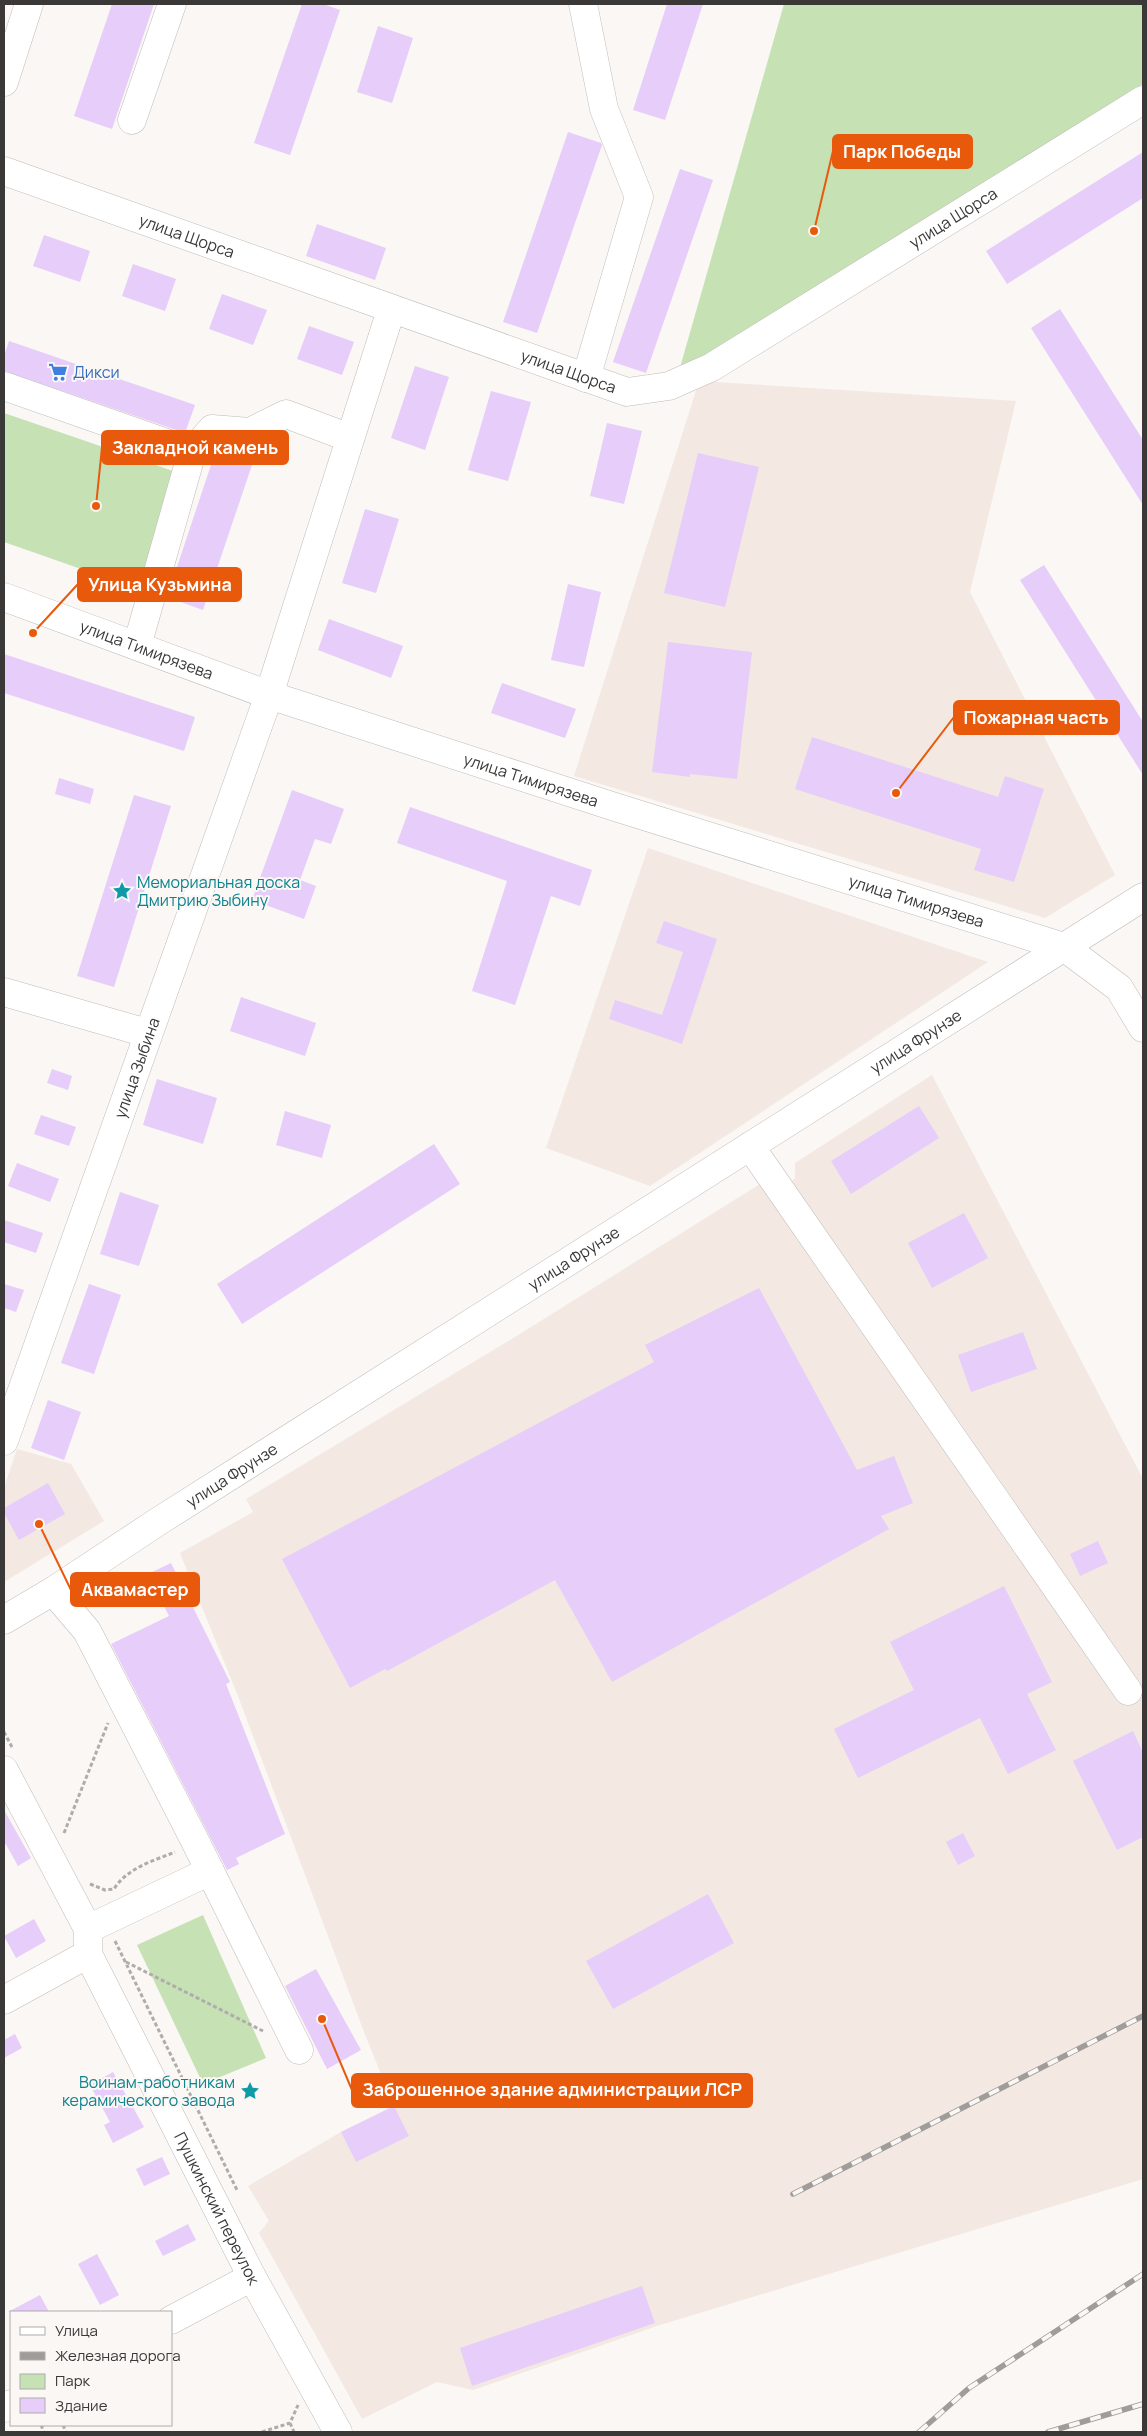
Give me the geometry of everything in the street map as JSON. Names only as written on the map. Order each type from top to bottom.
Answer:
[{"type":"street","points":[[4,82],[29,4]]},
{"type":"street","points":[[132,120],[172,4]]},
{"type":"street","points":[[583,4],[604,109],[639,196],[586,378]]},
{"type":"street","name":"улица Щорса","points":[[4,171],[391,310],[627,392],[669,386],[712,368],[1143,100]]},
{"type":"street","name":"улица Зыбина","points":[[4,1441],[147,1033],[269,695],[391,310]]},
{"type":"street","points":[[4,386],[192,452]]},
{"type":"street","points":[[137,646],[192,452],[212,429],[250,432],[286,414],[350,438]]},
{"type":"street","name":"улица Тимирязева","points":[[4,598],[269,695],[624,810],[1064,947]]},
{"type":"street","name":"улица Фрунзе","points":[[4,1620],[53,1591],[1143,896]]},
{"type":"street","points":[[1064,947],[1119,988],[1143,1028]]},
{"type":"street","points":[[4,992],[147,1033]]},
{"type":"street","points":[[750,1146],[1128,1691]]},
{"type":"street","points":[[53,1591],[87,1631],[196,1843],[299,2050]]},
{"type":"street","name":"Пушкинский переулок","points":[[10,1764],[94,1934],[252,2277],[338,2432]]},
{"type":"street","points":[[4,2000],[94,1934],[210,1871]]},
{"type":"street","points":[[172,2319],[252,2277]]},
{"type":"path","points":[[64,1834],[120,1694]]},
{"type":"path","points":[[4,1732],[10,1764]]},
{"type":"path","points":[[196,1843],[130,1871],[119,1880],[114,1889],[105,1890],[87,1884],[94,1934],[125,1962],[267,2032]]},
{"type":"path","points":[[125,1962],[238,2190]]},
{"type":"path","points":[[290,2423],[294,2432]]},
{"type":"shaded area","points":[[699,381],[1016,401],[970,592],[1115,875],[1045,918],[574,776]]},
{"type":"shaded area","points":[[648,848],[988,962],[650,1186],[546,1148]]},
{"type":"shaded area","points":[[932,1075],[1143,1479],[1143,2179],[660,2325],[473,2390],[437,2382],[362,2419],[259,2233],[269,2221],[248,2186],[341,2132],[394,2106],[364,2032],[238,1696],[180,1553],[253,1512],[246,1499],[515,1337],[765,1181],[777,1187],[795,1179],[795,1163]]},
{"type":"shaded area","points":[[17,1449],[71,1464],[104,1521],[4,1582],[4,1488]]},
{"type":"green space","points":[[784,4],[1143,4],[1143,84],[677,378]]},
{"type":"green space","points":[[4,413],[173,471],[141,590],[4,542]]},
{"type":"green space","points":[[203,1915],[266,2058],[203,2084],[137,1945]]},
{"type":"building","points":[[112,4],[154,4],[112,129],[74,116]]},
{"type":"building","points":[[302,4],[323,4],[340,10],[290,155],[254,143]]},
{"type":"building","points":[[667,4],[703,4],[665,120],[633,110]]},
{"type":"building","points":[[378,26],[413,38],[392,103],[357,92]]},
{"type":"building","points":[[568,132],[601,143],[602,145],[537,333],[503,322]]},
{"type":"building","points":[[1143,152],[1143,198],[1007,284],[986,251]]},
{"type":"building","points":[[680,169],[713,180],[646,373],[613,362]]},
{"type":"building","points":[[317,224],[386,248],[375,280],[306,256]]},
{"type":"building","points":[[44,235],[90,251],[80,282],[33,266]]},
{"type":"building","points":[[133,264],[176,279],[165,311],[122,296]]},
{"type":"building","points":[[222,294],[267,310],[253,345],[209,329]]},
{"type":"building","points":[[1060,309],[1143,440],[1143,505],[1031,328]]},
{"type":"building","points":[[309,326],[354,342],[342,375],[297,359]]},
{"type":"building","points":[[9,341],[195,405],[185,433],[4,371],[4,356]]},
{"type":"building","points":[[415,366],[449,377],[425,450],[391,438]]},
{"type":"building","points":[[491,391],[531,402],[508,481],[468,470]]},
{"type":"building","points":[[607,423],[642,431],[624,504],[590,496]]},
{"type":"building","points":[[216,450],[253,462],[203,610],[167,597]]},
{"type":"building","points":[[698,453],[759,467],[725,607],[664,593]]},
{"type":"building","points":[[365,509],[399,519],[376,593],[342,583]]},
{"type":"building","points":[[1044,565],[1143,722],[1143,775],[1020,580]]},
{"type":"building","points":[[568,584],[601,592],[584,667],[551,660]]},
{"type":"building","points":[[329,619],[403,646],[391,678],[318,650]]},
{"type":"building","points":[[668,642],[752,652],[737,779],[690,774],[690,777],[652,772]]},
{"type":"building","points":[[4,654],[195,717],[184,751],[4,693]]},
{"type":"building","points":[[502,683],[576,709],[565,738],[491,713]]},
{"type":"building","points":[[812,737],[998,797],[1005,776],[1044,789],[1014,882],[974,870],[981,849],[795,789]]},
{"type":"building","points":[[59,778],[94,789],[90,804],[55,794]]},
{"type":"building","points":[[292,790],[344,809],[331,844],[315,839],[300,880],[316,886],[304,919],[252,900]]},
{"type":"building","points":[[134,795],[171,806],[114,987],[77,976]]},
{"type":"building","points":[[410,807],[592,870],[580,906],[551,896],[515,1005],[472,991],[507,881],[397,843]]},
{"type":"building","points":[[664,921],[717,939],[682,1044],[609,1019],[615,1000],[662,1015],[683,952],[656,943]]},
{"type":"building","points":[[241,997],[316,1023],[305,1056],[230,1031]]},
{"type":"building","points":[[52,1069],[72,1076],[68,1090],[47,1083]]},
{"type":"building","points":[[157,1079],[217,1098],[203,1144],[143,1125]]},
{"type":"building","points":[[919,1106],[939,1138],[851,1194],[831,1161]]},
{"type":"building","points":[[285,1111],[331,1125],[322,1158],[276,1145]]},
{"type":"building","points":[[41,1115],[76,1127],[69,1146],[34,1134]]},
{"type":"building","points":[[434,1144],[460,1184],[242,1324],[217,1284]]},
{"type":"building","points":[[17,1163],[59,1179],[50,1202],[8,1186]]},
{"type":"building","points":[[120,1192],[159,1205],[139,1266],[100,1254]]},
{"type":"building","points":[[964,1213],[988,1258],[932,1288],[908,1243]]},
{"type":"building","points":[[4,1220],[43,1233],[36,1253],[4,1242]]},
{"type":"building","points":[[4,1284],[24,1290],[16,1312],[4,1308]]},
{"type":"building","points":[[89,1284],[121,1295],[94,1374],[61,1363]]},
{"type":"building","points":[[759,1288],[857,1470],[894,1456],[913,1503],[881,1516],[889,1529],[612,1682],[555,1580],[387,1671],[385,1669],[350,1688],[282,1559],[654,1362],[645,1345]]},
{"type":"building","points":[[1023,1332],[1037,1369],[971,1392],[958,1355]]},
{"type":"building","points":[[48,1400],[81,1412],[64,1460],[31,1448]]},
{"type":"building","points":[[48,1483],[65,1514],[19,1540],[4,1513],[4,1508]]},
{"type":"building","points":[[1098,1541],[1108,1563],[1080,1576],[1070,1554]]},
{"type":"building","points":[[171,1563],[230,1682],[226,1684],[285,1834],[236,1858],[239,1864],[227,1870],[111,1644],[169,1616],[148,1574]]},
{"type":"building","points":[[1004,1586],[1052,1682],[1027,1694],[1056,1750],[1008,1774],[980,1718],[858,1778],[834,1729],[914,1690],[890,1642]]},
{"type":"building","points":[[1133,1731],[1143,1753],[1143,1837],[1117,1850],[1073,1761]]},
{"type":"building","points":[[4,1810],[31,1858],[18,1866],[4,1841]]},
{"type":"building","points":[[963,1833],[975,1856],[958,1865],[946,1842]]},
{"type":"building","points":[[708,1894],[734,1943],[613,2009],[586,1961]]},
{"type":"building","points":[[34,1919],[46,1941],[16,1958],[4,1936]]},
{"type":"building","points":[[316,1969],[361,2050],[327,2069],[285,1986]]},
{"type":"building","points":[[15,2034],[22,2048],[4,2058],[4,2040]]},
{"type":"building","points":[[113,2072],[144,2127],[113,2143],[104,2125],[110,2122],[90,2085]]},
{"type":"building","points":[[394,2106],[409,2136],[356,2162],[341,2132]]},
{"type":"building","points":[[162,2157],[170,2174],[144,2186],[136,2169]]},
{"type":"building","points":[[188,2224],[196,2240],[163,2256],[155,2241]]},
{"type":"building","points":[[97,2254],[119,2295],[100,2305],[78,2264]]},
{"type":"building","points":[[642,2286],[655,2323],[472,2386],[460,2348]]},
{"type":"building","points":[[40,2295],[48,2311],[10,2311],[8,2312]]},
{"type":"railway","points":[[793,2194],[1143,2016]]},
{"type":"railway","points":[[919,2432],[969,2388],[1143,2274]]},
{"type":"railway","points":[[1048,2432],[1143,2404]]},
{"type":"place","name":"Парк Победы","points":[[814,231]]},
{"type":"place","name":"Дикси","points":[[58,372]]},
{"type":"place","name":"Закладной камень","points":[[96,506]]},
{"type":"place","name":"Улица Кузьмина","points":[[33,633]]},
{"type":"place","name":"Пожарная часть","points":[[896,793]]},
{"type":"place","name":"Мемориальная доска Дмитрию Зыбину","points":[[122,891]]},
{"type":"place","name":"Аквамастер","points":[[39,1524]]},
{"type":"place","name":"Заброшенное здание администрации ЛСР","points":[[322,2019]]},
{"type":"place","name":"Воинам-работникам керамического завода","points":[[250,2091]]}]
